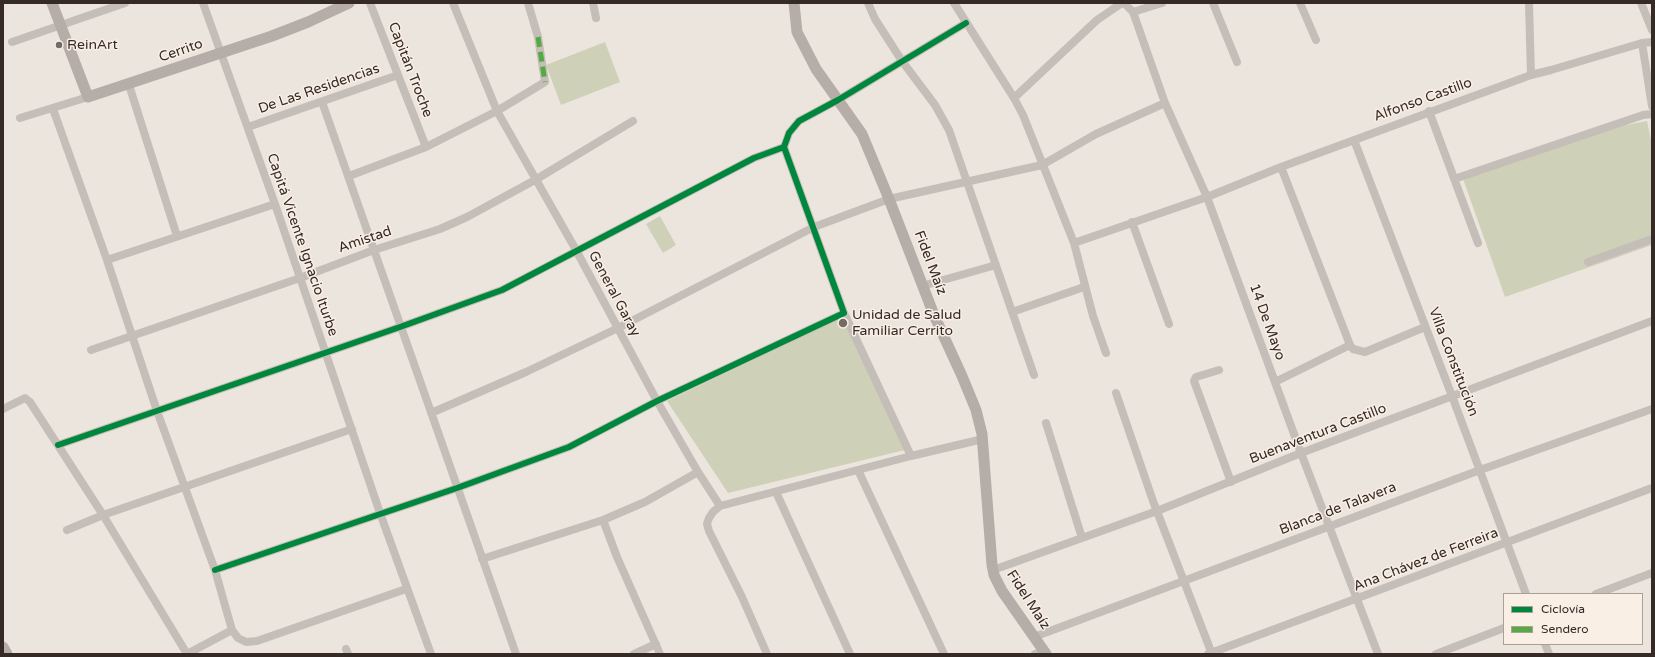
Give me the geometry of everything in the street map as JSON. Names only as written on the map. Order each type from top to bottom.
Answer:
[{"type":"street","points":[[52,3],[88,97]]},
{"type":"street","points":[[12,42],[125,3]]},
{"type":"street","name":"Capitá Vicente Ignacio Iturbe","points":[[203,3],[275,204],[406,589],[431,654]]},
{"type":"street","name":"Cerrito","points":[[20,118],[129,85],[220,54],[286,30],[349,3]]},
{"type":"street","name":"Capitán Troche","points":[[370,3],[426,147]]},
{"type":"street","name":"General Garay","points":[[453,3],[497,111],[576,250],[657,401],[698,472],[720,506]]},
{"type":"street","points":[[349,176],[426,147],[497,111],[545,82],[538,37],[528,3]]},
{"type":"street","points":[[593,3],[596,18]]},
{"type":"street","name":"Fidel Maíz","points":[[794,3],[797,32],[816,69],[862,134],[890,199],[922,286],[976,410],[983,439],[993,570],[1002,591],[1034,637],[1041,653]]},
{"type":"street","points":[[868,3],[875,19],[902,61],[944,119],[1034,375]]},
{"type":"street","points":[[954,3],[1014,98],[1023,115],[1074,243],[1084,287],[1106,353]]},
{"type":"street","points":[[1014,98],[1097,20],[1123,3]]},
{"type":"street","name":"14 De Mayo","points":[[1123,3],[1133,12],[1165,103],[1207,196],[1301,453],[1378,654]]},
{"type":"street","points":[[1133,12],[1162,3]]},
{"type":"street","points":[[1213,3],[1237,62]]},
{"type":"street","points":[[1300,3],[1316,40]]},
{"type":"street","points":[[1529,3],[1531,75]]},
{"type":"street","points":[[1641,3],[1652,30]]},
{"type":"street","points":[[911,456],[844,313],[784,147],[789,133],[799,121],[838,100],[966,23]]},
{"type":"street","name":"Alfonso Castillo","points":[[1074,243],[1207,196],[1429,111],[1531,75],[1642,43],[1652,42]]},
{"type":"street","points":[[1642,43],[1652,106]]},
{"type":"street","name":"De Las Residencias","points":[[248,128],[398,75]]},
{"type":"street","points":[[129,85],[178,236]]},
{"type":"street","points":[[322,102],[516,654]]},
{"type":"street","points":[[431,413],[526,372],[618,328],[814,227],[890,199],[1042,165],[1096,134],[1165,103]]},
{"type":"street","points":[[53,109],[107,260],[183,486],[215,570],[232,630],[238,638],[246,642],[257,642],[406,589]]},
{"type":"street","points":[[1429,111],[1478,244]]},
{"type":"street","points":[[1454,179],[1643,115],[1652,114]]},
{"type":"street","name":"Amistad","points":[[90,350],[300,278],[374,250],[440,229],[467,217],[535,180],[633,121]]},
{"type":"street","name":"Villa Constitución","points":[[1354,140],[1526,593]]},
{"type":"street","points":[[58,446],[502,290],[754,158],[784,147]]},
{"type":"street","points":[[1281,167],[1350,345],[1353,349],[1365,352],[1425,327]]},
{"type":"street","points":[[107,260],[275,204]]},
{"type":"street","points":[[1132,222],[1170,324]]},
{"type":"street","points":[[1588,262],[1652,238]]},
{"type":"street","points":[[922,286],[996,265]]},
{"type":"street","points":[[1012,312],[1084,287]]},
{"type":"street","points":[[215,570],[457,488],[569,447],[657,401],[844,313]]},
{"type":"street","name":"Buenaventura Castillo","points":[[993,570],[1157,511],[1301,453],[1652,322]]},
{"type":"street","points":[[1276,382],[1350,345]]},
{"type":"street","points":[[1219,370],[1196,377],[1194,381],[1232,482]]},
{"type":"street","points":[[1116,394],[1157,511],[1210,654]]},
{"type":"street","points":[[3,409],[24,398],[30,402],[103,515],[187,654],[232,630]]},
{"type":"street","name":"Blanca de Talavera","points":[[1034,637],[1480,470],[1652,409]]},
{"type":"street","points":[[1046,423],[1082,538]]},
{"type":"street","points":[[67,530],[103,515],[183,486],[352,429]]},
{"type":"street","points":[[767,654],[742,598],[709,531],[707,524],[709,518],[720,506],[911,456],[983,439]]},
{"type":"street","points":[[858,470],[944,654]]},
{"type":"street","points":[[482,559],[603,520],[650,500],[698,472]]},
{"type":"street","name":"Ana Chávez de Ferreira","points":[[1210,654],[1652,488]]},
{"type":"street","points":[[776,492],[850,654]]},
{"type":"street","points":[[603,520],[617,557],[660,654]]},
{"type":"street","points":[[1599,593],[1652,573]]},
{"type":"street","points":[[1436,654],[1503,628]]},
{"type":"street","points":[[634,654],[656,644]]},
{"type":"street","points":[[3,647],[7,654]]},
{"type":"green space","points":[[605,42],[620,82],[561,105],[546,65]]},
{"type":"green space","points":[[1647,121],[1652,145],[1652,245],[1505,297],[1463,179],[1615,127]]},
{"type":"green space","points":[[660,216],[676,245],[663,253],[646,224]]},
{"type":"green space","points":[[843,317],[905,450],[728,493],[667,401]]},
{"type":"marked path","points":[[538,37],[545,82]]},
{"type":"cycle path","points":[[215,570],[457,488],[569,447],[657,401],[844,313],[784,147],[789,133],[799,121],[838,100],[966,23]]},
{"type":"cycle path","points":[[58,445],[400,327],[502,290],[754,158],[784,147]]},
{"type":"place","name":"ReinArt","points":[[59,45]]},
{"type":"place","name":"Unidad de Salud Familiar Cerrito","points":[[843,323]]}]
